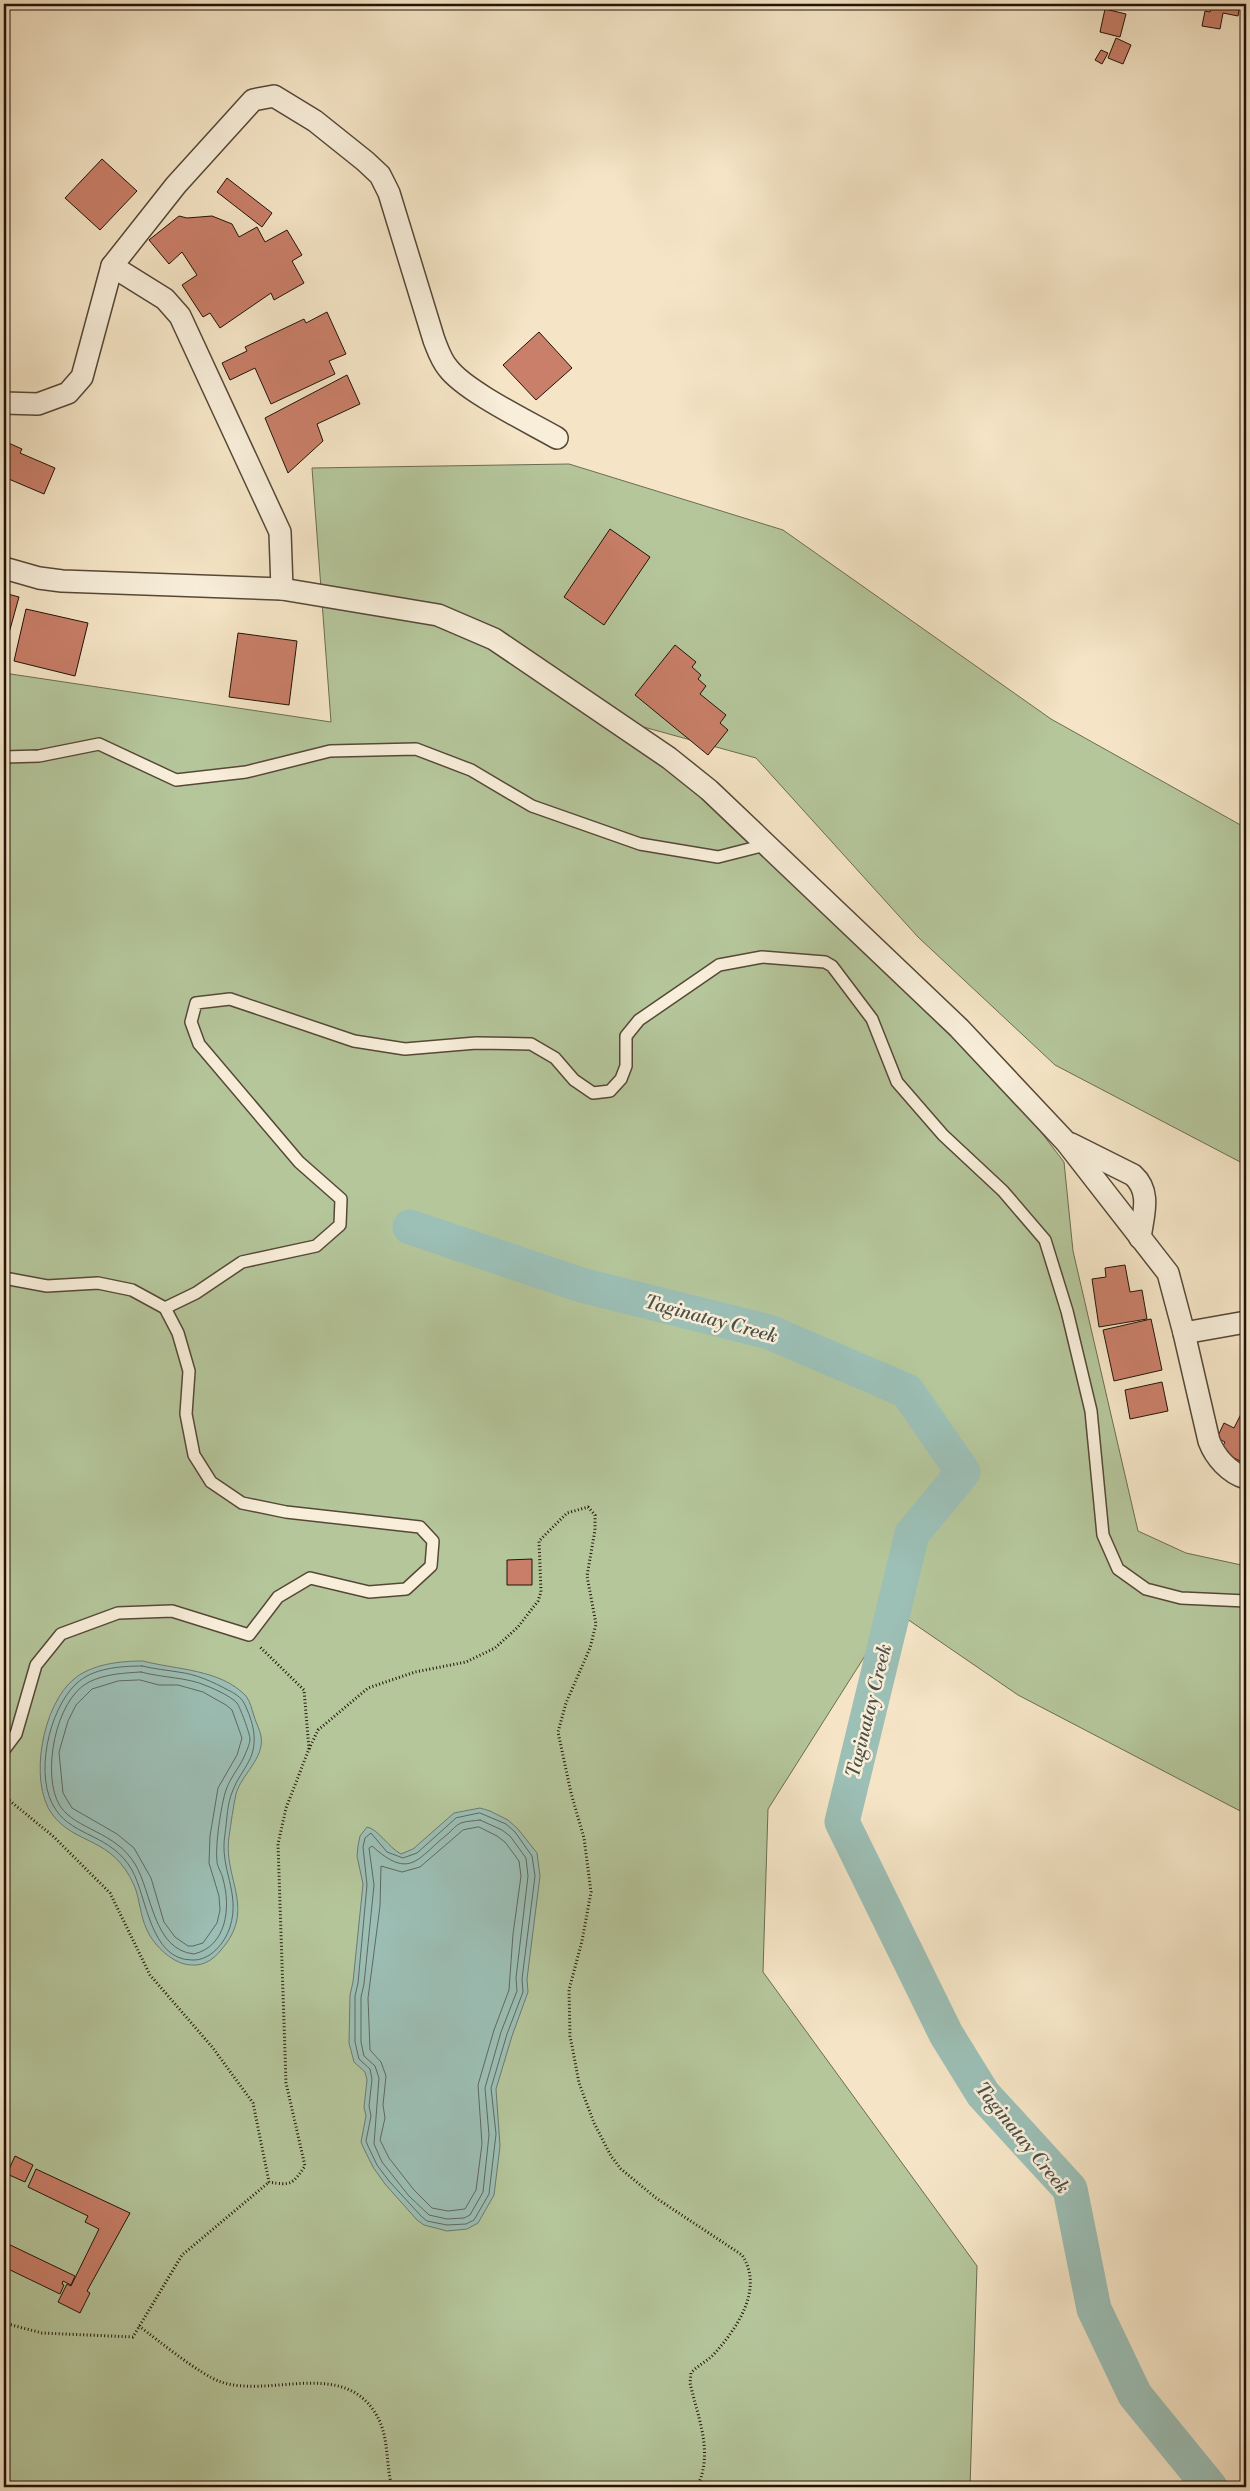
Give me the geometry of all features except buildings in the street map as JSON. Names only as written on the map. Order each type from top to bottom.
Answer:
[{"type":"street","points":[[4,403],[38,404],[68,393],[82,377],[112,266],[176,185],[253,100],[274,96],[315,121],[380,176],[388,193],[434,340],[448,369],[470,387],[557,438]]},
{"type":"street","points":[[112,266],[165,299],[180,316],[280,532],[282,589]]},
{"type":"street","points":[[4,568],[39,578],[62,581],[282,589],[438,615],[494,639],[669,758],[709,790],[959,1028],[1066,1142],[1168,1273],[1211,1447],[1224,1464],[1246,1478]]},
{"type":"street","points":[[1066,1142],[1133,1175],[1142,1183],[1146,1194],[1140,1238]]},
{"type":"street","points":[[1184,1333],[1246,1322]]},
{"type":"lane","points":[[4,757],[38,756],[99,744],[176,780],[246,772],[330,751],[416,749],[471,770],[532,806],[640,844],[718,857],[765,845]]},
{"type":"lane","points":[[164,1308],[196,1293],[242,1262],[316,1246],[340,1225],[341,1200],[299,1162],[199,1044],[190,1022],[196,1003],[230,999],[354,1041],[405,1048],[476,1043],[531,1044],[555,1058],[574,1080],[594,1093],[610,1091],[621,1080],[626,1066],[626,1036],[639,1020],[719,965],[762,957],[825,962],[832,966],[872,1019],[897,1082],[943,1135],[1003,1191],[1045,1240],[1067,1311],[1091,1411],[1103,1535],[1118,1569],[1146,1589],[1181,1598],[1246,1601]]},
{"type":"lane","points":[[4,1278],[47,1286],[98,1283],[132,1290],[164,1308],[178,1332],[189,1371],[186,1414],[194,1455],[211,1482],[242,1503],[286,1512],[420,1527],[433,1541],[431,1566],[406,1589],[369,1592],[310,1578],[278,1597],[249,1635],[172,1611],[118,1614],[61,1634],[36,1665],[16,1734],[4,1750]]},
{"type":"path","points":[[269,2182],[284,2185],[295,2181],[305,2166],[286,2083],[278,1844],[286,1808],[309,1749],[318,1730],[368,1688],[414,1672],[466,1662],[495,1648],[518,1627],[538,1601],[540,1592],[539,1541],[567,1513],[588,1507],[595,1515],[596,1530],[587,1576],[596,1624],[590,1648],[566,1703],[558,1732],[570,1793],[584,1838],[592,1892],[569,1990],[570,2036],[579,2083],[604,2144],[621,2168],[656,2198],[742,2255],[749,2266],[752,2276],[749,2296],[738,2322],[715,2352],[691,2373],[690,2383],[705,2445],[705,2465],[697,2487]]},
{"type":"path","points":[[249,1635],[304,1690],[309,1749]]},
{"type":"path","points":[[4,1796],[54,1837],[110,1893],[150,1975],[213,2048],[253,2103],[269,2182]]},
{"type":"path","points":[[4,2323],[42,2334],[133,2337],[182,2255],[269,2182]]},
{"type":"path","points":[[139,2326],[218,2381],[242,2387],[273,2387],[318,2382],[348,2390],[368,2402],[382,2426],[392,2487]]},
{"type":"green space","points":[[569,464],[783,530],[1051,719],[1246,828],[1246,1165],[1055,1065],[918,937],[756,758],[611,718],[786,868],[956,1034],[1021,1106],[1064,1162],[1073,1251],[1138,1531],[1186,1553],[1246,1566],[1246,1814],[1018,1695],[894,1610],[768,1809],[763,1972],[977,2266],[970,2487],[4,2487],[4,673],[331,722],[312,468]]},
{"type":"water","points":[[143,1661],[211,1675],[236,1687],[249,1700],[261,1736],[261,1744],[256,1759],[236,1794],[229,1837],[228,1852],[238,1907],[237,1921],[231,1935],[221,1950],[212,1959],[201,1964],[192,1965],[178,1962],[165,1954],[154,1942],[143,1919],[136,1890],[125,1869],[105,1849],[72,1832],[52,1814],[45,1800],[41,1782],[42,1744],[54,1706],[63,1691],[74,1679],[89,1670],[116,1663]]},
{"type":"water","points":[[480,1808],[508,1820],[518,1829],[537,1853],[540,1876],[527,1979],[528,1992],[496,2089],[500,2146],[494,2195],[478,2223],[467,2229],[447,2231],[424,2225],[417,2220],[385,2184],[373,2167],[361,2142],[366,2116],[364,2107],[367,2080],[365,2072],[354,2062],[349,2043],[350,1995],[363,1884],[357,1856],[360,1836],[367,1827],[375,1831],[401,1854],[413,1849],[454,1813]]},
{"type":"waterway","name":"Taginatay Creek","points":[[410,1227],[581,1285],[769,1332],[907,1391],[963,1472],[912,1534],[842,1822],[946,2034],[983,2094],[1070,2189],[1094,2309],[1135,2395],[1210,2487]]}]
